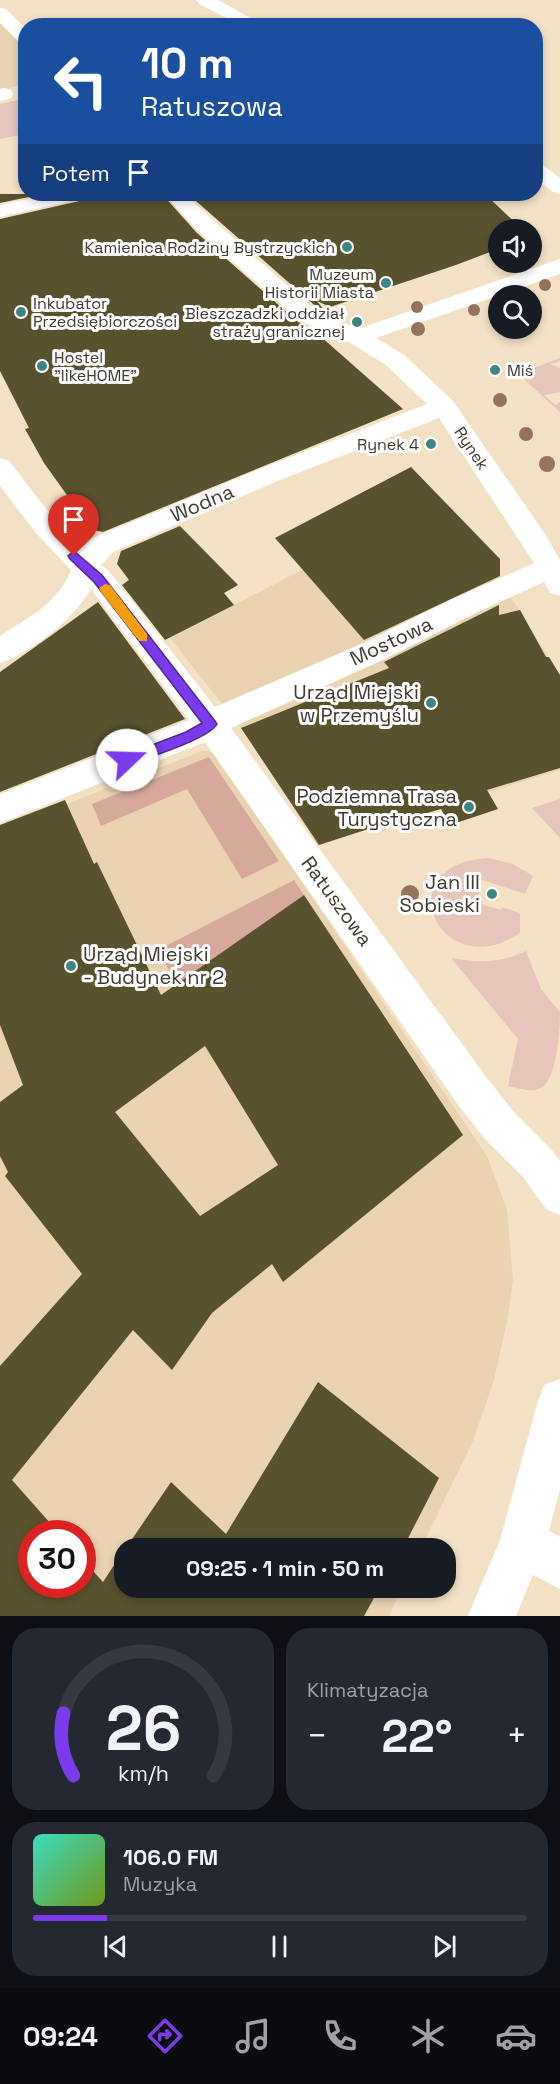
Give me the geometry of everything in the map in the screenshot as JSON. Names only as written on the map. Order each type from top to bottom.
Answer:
[{"type":"street","points":[[205,0],[241,18]]},
{"type":"street","points":[[0,13],[18,31]]},
{"type":"street","points":[[543,174],[559,187]]},
{"type":"street","points":[[0,211],[45,201]]},
{"type":"street","name":"Rynek","points":[[181,201],[307,315],[357,337],[395,360],[444,407],[535,541],[555,576]]},
{"type":"street","points":[[357,337],[560,266]]},
{"type":"street","name":"Wodna","points":[[0,651],[60,608],[76,591],[88,559],[103,545],[271,474],[444,407]]},
{"type":"street","name":"Ratuszowa","points":[[0,467],[43,522],[85,568],[98,578],[210,724],[473,1092],[499,1125],[537,1163],[560,1195]]},
{"type":"street","name":"Mostowa","points":[[0,809],[191,735],[230,713],[372,652],[464,606],[555,576]]},
{"type":"street","points":[[492,1616],[541,1553],[560,1401]]},
{"type":"shaded area","points":[[0,13],[18,31],[18,86],[2,90],[0,95]]},
{"type":"shaded area","points":[[18,100],[18,135],[0,139],[0,104]]},
{"type":"shaded area","points":[[560,358],[560,361],[550,364],[560,368],[560,392],[544,395],[555,405],[560,402],[560,412],[518,374]]},
{"type":"shaded area","points":[[445,502],[500,559],[488,569],[520,610],[560,677],[560,770],[318,845],[241,728],[170,638],[294,574]]},
{"type":"shaded area","points":[[202,751],[214,752],[487,1156],[507,1210],[513,1280],[508,1317],[494,1380],[473,1441],[426,1538],[114,1538],[114,1598],[397,1598],[389,1616],[0,1616],[0,830]]},
{"type":"shaded area","points":[[209,757],[279,861],[242,879],[187,789],[101,826],[92,804]]},
{"type":"shaded area","points":[[560,799],[560,838],[532,808]]},
{"type":"shaded area","points":[[489,858],[513,864],[533,876],[525,894],[482,880],[477,903],[520,913],[520,933],[494,945],[471,946],[455,940],[442,930],[434,917],[431,902],[434,888],[442,875],[457,865]]},
{"type":"shaded area","points":[[294,880],[304,895],[177,984],[158,950]]},
{"type":"shaded area","points":[[526,951],[541,989],[560,1012],[556,1053],[551,1075],[541,1088],[533,1090],[508,1086],[518,1039],[451,958],[489,961],[508,958]]},
{"type":"building","points":[[0,194],[18,194],[18,199],[0,203]]},
{"type":"building","points":[[80,201],[168,201],[197,233],[298,322],[311,328],[403,409],[103,532],[92,530],[44,463],[25,429],[29,428],[0,371],[0,219]]},
{"type":"building","points":[[196,201],[492,201],[511,219],[488,219],[488,253],[330,307],[317,301],[323,309],[320,310]]},
{"type":"building","points":[[411,467],[500,559],[500,576],[364,640],[275,538]]},
{"type":"building","points":[[180,526],[238,585],[224,593],[234,605],[165,640],[122,585],[129,580],[117,564],[121,551]]},
{"type":"building","points":[[98,602],[185,719],[0,792],[0,672]]},
{"type":"building","name":"Urząd Miejski w Przemyślu","points":[[499,605],[499,615],[520,610],[546,657],[549,657],[560,675],[560,768],[487,790],[498,809],[450,825],[441,809],[400,821],[399,819],[319,845],[241,728],[389,668],[384,662]]},
{"type":"building","points":[[65,800],[94,864],[97,862],[161,995],[304,895],[463,1135],[283,1282],[272,1264],[212,1313],[172,1370],[133,1330],[12,1480],[47,1520],[18,1520],[18,1598],[96,1598],[96,1574],[103,1582],[114,1565],[114,1598],[374,1598],[364,1616],[0,1616],[0,1366],[82,1274],[5,1176],[8,1172],[0,1156],[0,1102],[23,1085],[0,1025],[0,825]],"holes":[[[205,1046],[278,1165],[200,1216],[115,1112]]]},
{"type":"building","points":[[318,1382],[439,1478],[408,1538],[133,1538],[171,1482],[226,1534]]},
{"type":"slow traffic","points":[[105,588],[143,637]]},
{"type":"place","name":"Kamienica Rodziny Bystrzyckich","points":[[347,247]]},
{"type":"place","name":"Muzeum Historii Miasta","points":[[386,283]]},
{"type":"place","name":"Inkubator Przedsiębiorczości","points":[[21,312]]},
{"type":"place","name":"Bieszczadzki oddział straży granicznej","points":[[357,322]]},
{"type":"place","name":"Hostel \"likeHOME\"","points":[[42,366]]},
{"type":"place","name":"Miś","points":[[495,370]]},
{"type":"place","name":"Rynek 4","points":[[431,444]]},
{"type":"place","name":"Urząd Miejski w Przemyślu","points":[[431,703]]},
{"type":"place","name":"Podziemna Trasa Turystyczna","points":[[469,807]]},
{"type":"place","name":"Jan III Sobieski","points":[[492,894]]},
{"type":"place","name":"Urząd Miejski - Budynek nr 2","points":[[71,966]]},
{"type":"route","points":[[74,556],[98,578],[210,724],[191,735],[127,760]]}]
